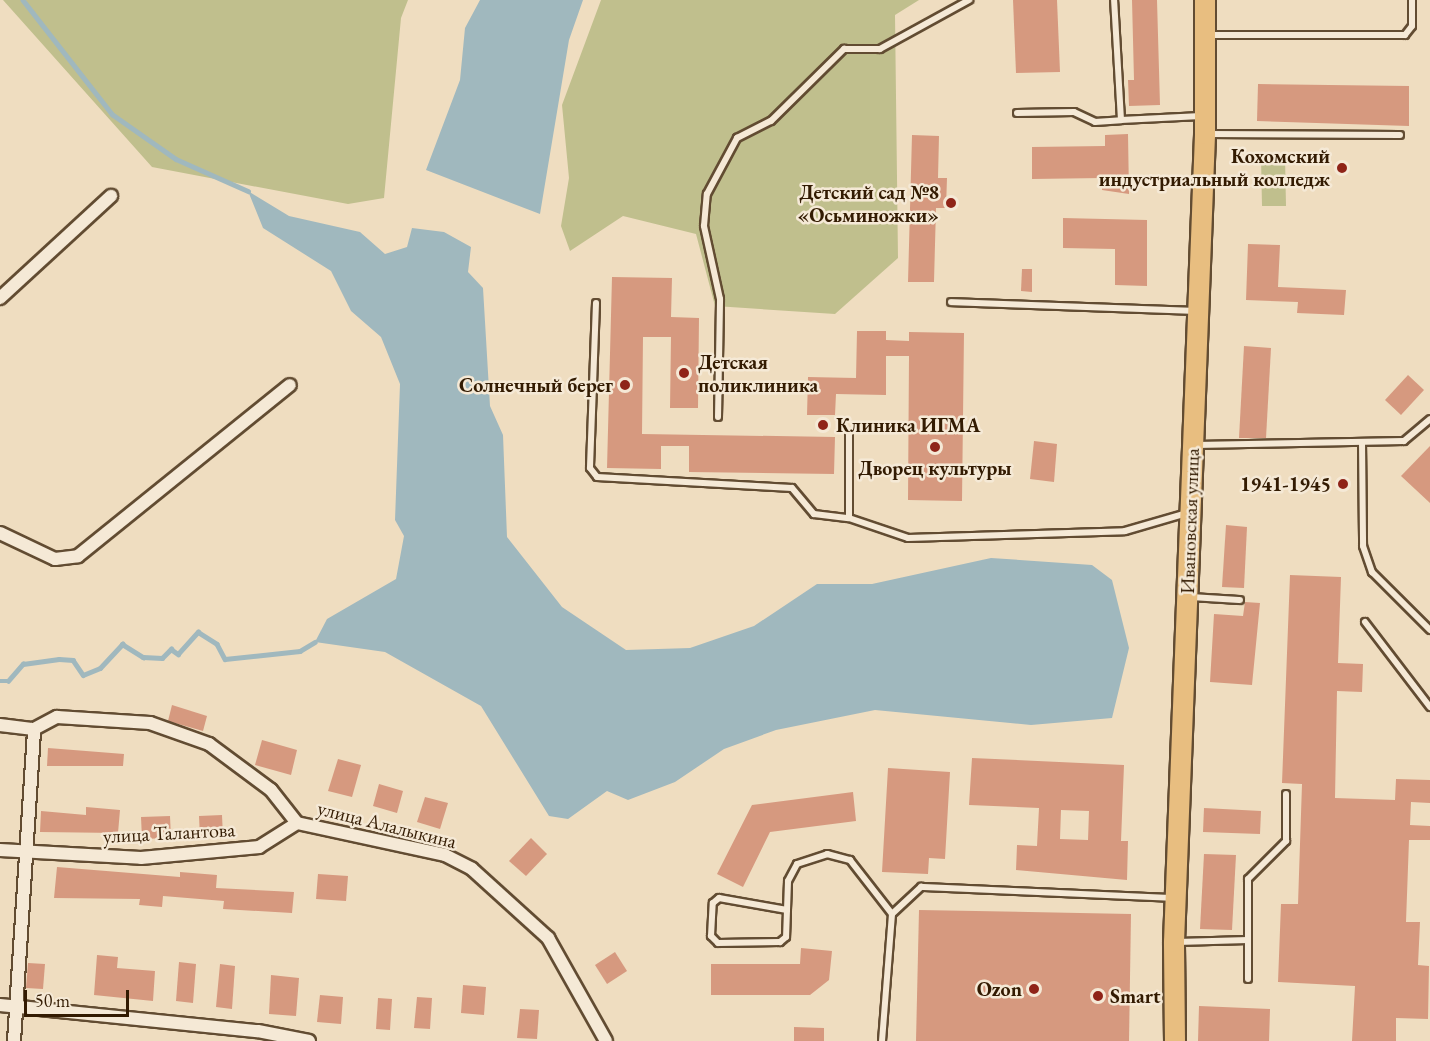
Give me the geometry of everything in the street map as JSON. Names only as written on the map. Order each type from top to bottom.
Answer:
[{"type":"main road","name":"Ивановская улица","points":[[1175,1041],[1175,898],[1205,125],[1205,0]]},
{"type":"street","points":[[0,298],[111,196]]},
{"type":"street","points":[[0,533],[55,559],[78,556],[290,385]]},
{"type":"street","name":"улица Алалыкина","points":[[34,729],[57,717],[150,723],[209,744],[271,790],[297,823],[445,855],[472,869],[548,938],[606,1041]]},
{"type":"street","points":[[0,725],[34,729],[14,1041]]},
{"type":"street","name":"улица Талантова","points":[[0,850],[141,858],[259,848],[297,823]]},
{"type":"street","points":[[0,1005],[258,1031],[309,1041]]},
{"type":"lane","points":[[718,417],[720,299],[704,226],[707,195],[737,138],[771,121],[844,49],[880,49],[969,0]]},
{"type":"lane","points":[[1114,0],[1120,120]]},
{"type":"lane","points":[[1206,35],[1405,35],[1412,26],[1412,0]]},
{"type":"lane","points":[[1017,113],[1074,112],[1095,122],[1120,120],[1400,135]]},
{"type":"lane","points":[[951,302],[1198,311]]},
{"type":"lane","points":[[596,303],[590,468],[597,477],[792,488],[814,514],[849,518],[908,538],[1125,531],[1190,512]]},
{"type":"lane","points":[[1193,445],[1404,441],[1430,419]]},
{"type":"lane","points":[[849,433],[849,518]]},
{"type":"lane","points":[[1362,442],[1364,546],[1372,572],[1430,630]]},
{"type":"lane","points":[[1187,597],[1240,600]]},
{"type":"lane","points":[[1365,622],[1430,707]]},
{"type":"lane","points":[[1248,979],[1248,879],[1286,841],[1286,794]]},
{"type":"lane","points":[[787,910],[719,898],[713,903],[711,936],[718,943],[780,942],[786,937],[787,910],[788,881],[797,864],[827,854],[850,860],[892,914],[882,1041]]},
{"type":"lane","points":[[892,914],[921,887],[1175,898]]},
{"type":"lane","points":[[1174,942],[1248,940]]},
{"type":"shaded area","points":[[3,0],[408,0],[401,18],[384,198],[348,204],[152,167]]},
{"type":"shaded area","points":[[601,0],[919,0],[895,15],[898,258],[835,314],[715,306],[696,234],[623,216],[570,251],[561,226],[569,178],[562,105]]},
{"type":"shaded area","points":[[1261,157],[1285,157],[1286,206],[1262,206]]},
{"type":"water","points":[[480,0],[583,0],[569,40],[540,214],[426,170],[460,80],[465,28]]},
{"type":"water","points":[[248,191],[289,216],[360,232],[385,254],[407,247],[412,228],[444,232],[471,247],[468,272],[483,288],[490,406],[503,435],[507,537],[562,607],[626,650],[690,648],[754,626],[817,584],[872,584],[991,558],[1092,565],[1112,580],[1129,648],[1112,718],[1031,725],[875,710],[776,730],[724,749],[675,782],[628,800],[607,791],[568,819],[549,816],[481,706],[385,652],[315,642],[327,619],[396,579],[404,536],[395,520],[400,384],[381,337],[351,311],[331,271],[263,228]]},
{"type":"building","points":[[1013,0],[1057,0],[1060,72],[1016,73]]},
{"type":"building","points":[[1132,0],[1157,0],[1160,105],[1129,106],[1128,80],[1134,80]]},
{"type":"building","points":[[1258,84],[1409,86],[1409,126],[1257,121]]},
{"type":"building","points":[[1128,134],[1129,194],[1102,190],[1102,178],[1032,179],[1032,147],[1105,146],[1105,135]]},
{"type":"building","points":[[912,135],[939,136],[938,178],[947,178],[946,208],[936,208],[934,282],[908,282]]},
{"type":"building","points":[[1063,218],[1147,220],[1147,286],[1115,285],[1115,249],[1063,248]]},
{"type":"building","points":[[1248,244],[1280,245],[1278,287],[1346,290],[1344,315],[1297,313],[1298,302],[1246,300]]},
{"type":"building","points":[[1022,269],[1032,269],[1032,292],[1021,291]]},
{"type":"building","points":[[612,277],[672,278],[671,317],[699,318],[698,408],[670,408],[671,337],[643,337],[642,434],[835,437],[834,474],[689,472],[689,446],[661,446],[661,469],[607,468]]},
{"type":"building","name":"Дворец культуры","points":[[857,331],[886,331],[886,340],[909,341],[909,332],[964,333],[962,501],[908,500],[909,356],[886,356],[886,395],[836,394],[835,415],[807,415],[808,377],[856,378]]},
{"type":"building","points":[[1244,346],[1271,348],[1266,438],[1239,438]]},
{"type":"building","points":[[1408,375],[1424,390],[1401,415],[1385,400]]},
{"type":"building","points":[[1034,441],[1057,444],[1054,482],[1030,479]]},
{"type":"building","points":[[1430,446],[1430,503],[1401,476]]},
{"type":"building","points":[[1226,525],[1247,527],[1244,588],[1222,587]]},
{"type":"building","points":[[1290,575],[1341,577],[1338,663],[1363,664],[1362,692],[1337,691],[1335,798],[1395,800],[1396,779],[1430,780],[1430,803],[1411,802],[1410,825],[1430,826],[1430,840],[1409,840],[1406,922],[1420,922],[1418,965],[1429,966],[1428,1019],[1396,1018],[1396,1041],[1352,1041],[1355,986],[1278,982],[1281,904],[1298,904],[1302,784],[1282,783]]},
{"type":"building","points":[[1245,602],[1260,603],[1252,685],[1210,682],[1214,614],[1243,616]]},
{"type":"building","points":[[172,705],[207,716],[203,731],[168,721]]},
{"type":"building","points":[[262,740],[297,750],[291,775],[255,765]]},
{"type":"building","points":[[48,748],[124,754],[123,766],[47,766]]},
{"type":"building","points":[[972,758],[1124,765],[1121,841],[1128,841],[1127,880],[1016,870],[1017,845],[1037,846],[1039,808],[969,805]],"holes":[[[1061,810],[1089,811],[1088,840],[1060,839]]]},
{"type":"building","points":[[338,759],[361,765],[352,797],[328,791]]},
{"type":"building","points":[[888,768],[950,772],[945,859],[929,858],[928,874],[882,872]]},
{"type":"building","points":[[379,784],[403,791],[397,813],[373,806]]},
{"type":"building","points":[[853,792],[856,821],[770,832],[743,887],[717,874],[752,805]]},
{"type":"building","points":[[425,797],[448,803],[440,829],[417,822]]},
{"type":"building","points":[[86,807],[120,810],[118,833],[40,832],[41,811],[86,815]]},
{"type":"building","points":[[1204,808],[1261,811],[1260,834],[1203,832]]},
{"type":"building","points":[[222,815],[223,837],[200,838],[199,816]]},
{"type":"building","points":[[170,816],[171,838],[142,839],[141,817]]},
{"type":"building","points":[[531,838],[547,854],[526,876],[509,861]]},
{"type":"building","points":[[1204,854],[1236,855],[1232,930],[1200,929]]},
{"type":"building","points":[[57,867],[180,877],[180,872],[217,875],[216,888],[294,892],[292,913],[223,909],[224,901],[163,896],[162,907],[139,905],[140,899],[54,898]]},
{"type":"building","points":[[318,874],[348,876],[346,901],[316,899]]},
{"type":"building","points":[[919,910],[1131,914],[1129,1041],[916,1041]]},
{"type":"building","points":[[801,948],[832,951],[829,980],[810,995],[711,995],[711,964],[800,964]]},
{"type":"building","points":[[615,952],[627,971],[607,984],[595,965]]},
{"type":"building","points":[[97,955],[118,957],[117,968],[155,971],[153,1001],[94,995]]},
{"type":"building","points":[[179,962],[196,964],[193,1003],[176,1001]]},
{"type":"building","points":[[28,963],[45,964],[43,989],[26,988]]},
{"type":"building","points":[[220,964],[235,966],[232,1009],[216,1007]]},
{"type":"building","points":[[271,975],[299,978],[296,1016],[269,1014]]},
{"type":"building","points":[[463,985],[486,987],[484,1015],[461,1013]]},
{"type":"building","points":[[320,995],[343,997],[341,1024],[317,1022]]},
{"type":"building","points":[[417,997],[432,998],[430,1029],[414,1028]]},
{"type":"building","points":[[378,998],[392,999],[390,1030],[376,1029]]},
{"type":"building","points":[[1199,1006],[1270,1009],[1269,1041],[1198,1041]]},
{"type":"building","points":[[520,1009],[539,1010],[537,1039],[517,1038]]},
{"type":"building","points":[[794,1027],[824,1028],[824,1041],[794,1041]]},
{"type":"waterway","points":[[23,0],[112,114],[176,159],[248,191]]},
{"type":"waterway","points":[[0,681],[8,681],[23,664],[59,659],[73,660],[83,675],[100,668],[122,644],[143,657],[162,658],[171,649],[178,654],[198,632],[217,644],[225,659],[300,651],[315,642]]},
{"type":"place","name":"Кохомский индустриальный колледж","points":[[1342,168]]},
{"type":"place","name":"Детский сад №8 «Осьминожки»","points":[[951,203]]},
{"type":"place","name":"Детская поликлиника","points":[[684,373]]},
{"type":"place","name":"Солнечный берег","points":[[625,385]]},
{"type":"place","name":"Клиника ИГМА","points":[[823,425]]},
{"type":"place","name":"Дворец культуры","points":[[935,447]]},
{"type":"place","name":"1941-1945","points":[[1343,484]]},
{"type":"place","name":"Ozon","points":[[1034,989]]},
{"type":"place","name":"Smart","points":[[1098,996]]}]
